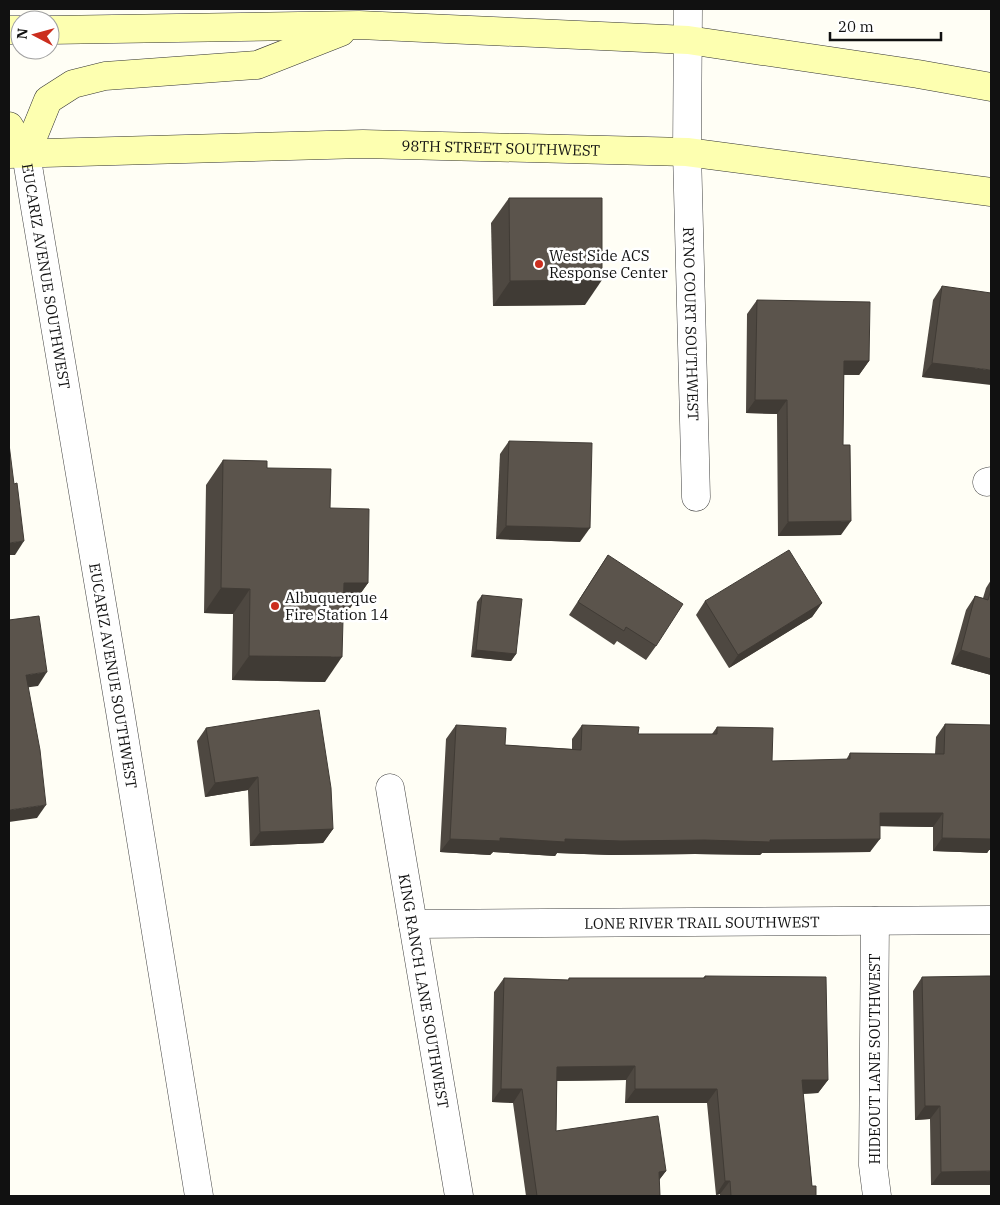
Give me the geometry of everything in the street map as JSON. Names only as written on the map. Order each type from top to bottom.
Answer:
[{"type":"main road","points":[[17,154],[48,100],[73,84],[105,76],[257,64],[358,25]]},
{"type":"main road","points":[[60,30],[358,25],[688,40],[918,74],[991,87]]},
{"type":"main road","points":[[9,126],[17,154]]},
{"type":"main road","name":"98TH STREET SOUTHWEST","points":[[17,154],[363,144],[687,152],[990,192]]},
{"type":"street","points":[[688,9],[688,40]]},
{"type":"street","name":"RYNO COURT SOUTHWEST","points":[[688,40],[687,152],[696,497]]},
{"type":"street","name":"EUCARIZ AVENUE SOUTHWEST","points":[[17,154],[122,721],[199,1196]]},
{"type":"street","name":"KING RANCH LANE SOUTHWEST","points":[[390,788],[459,1196]]},
{"type":"street","name":"LONE RIVER TRAIL SOUTHWEST","points":[[414,924],[991,920]]},
{"type":"street","name":"HIDEOUT LANE SOUTHWEST","points":[[875,921],[873,1165],[877,1196]]},
{"type":"building","points":[[509,198],[602,198],[602,280],[510,281]]},
{"type":"building","points":[[942,286],[991,293],[991,370],[932,363]]},
{"type":"building","points":[[757,300],[870,302],[869,361],[844,361],[843,445],[850,445],[851,521],[788,522],[787,400],[755,400]]},
{"type":"building","points":[[509,441],[592,443],[590,528],[506,526]]},
{"type":"building","points":[[9,444],[14,484],[17,483],[24,541],[9,543]]},
{"type":"building","points":[[223,460],[267,461],[267,468],[331,469],[330,508],[369,509],[368,583],[344,583],[342,657],[249,656],[250,589],[221,588]]},
{"type":"building","points":[[789,550],[822,603],[738,655],[705,601]]},
{"type":"building","points":[[608,555],[683,604],[656,646],[626,627],[624,631],[578,602]]},
{"type":"building","points":[[991,589],[991,659],[961,650],[975,596],[988,600]]},
{"type":"building","points":[[482,595],[522,599],[516,654],[476,650]]},
{"type":"building","points":[[39,616],[47,672],[26,675],[40,750],[46,805],[9,810],[9,620]]},
{"type":"building","points":[[319,710],[331,788],[333,829],[260,832],[258,777],[215,783],[206,728]]},
{"type":"building","points":[[945,724],[991,725],[991,839],[942,838],[943,813],[880,813],[880,839],[770,840],[770,842],[565,839],[565,842],[500,838],[500,841],[450,839],[456,725],[506,728],[505,745],[581,750],[582,725],[639,727],[638,734],[717,734],[717,727],[773,728],[772,761],[850,759],[850,753],[944,754]]},
{"type":"building","points":[[705,976],[826,977],[828,1080],[802,1080],[812,1186],[816,1186],[816,1196],[731,1196],[730,1181],[725,1181],[717,1089],[635,1089],[635,1066],[557,1067],[556,1131],[658,1116],[666,1171],[659,1172],[660,1196],[537,1196],[522,1089],[501,1089],[504,978],[569,980],[569,978],[705,978]]},
{"type":"building","points":[[991,976],[991,1171],[941,1172],[940,1106],[925,1106],[922,977]]},
{"type":"place","name":"West Side ACS Response Center","points":[[539,264]]},
{"type":"place","name":"Albuquerque Fire Station 14","points":[[275,606]]}]
